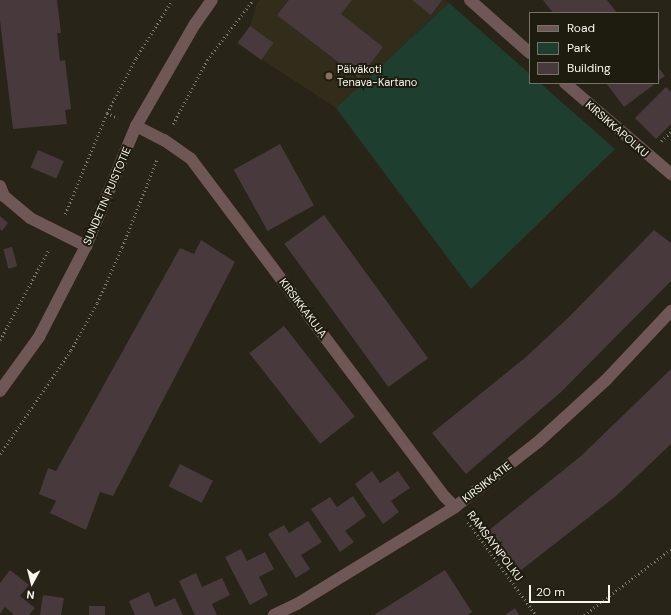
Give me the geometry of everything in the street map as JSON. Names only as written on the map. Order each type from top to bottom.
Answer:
[{"type":"street","name":"SUNDETIN PUISTOTIE","points":[[0,391],[39,338],[86,246],[136,126],[195,24],[212,0]]},
{"type":"street","points":[[470,0],[529,52]]},
{"type":"street","name":"KIRSIKKAPOLKU","points":[[565,84],[671,174]]},
{"type":"street","name":"KIRSIKKAKUJA","points":[[136,126],[164,140],[191,159],[445,497],[455,507]]},
{"type":"street","points":[[0,186],[4,196],[30,218],[86,246]]},
{"type":"street","name":"KIRSIKKATIE","points":[[274,615],[298,604],[455,507],[538,442],[606,380],[671,312]]},
{"type":"path","points":[[0,340],[58,231],[107,113],[136,58],[172,0]]},
{"type":"path","points":[[0,454],[71,350],[97,303],[122,247],[164,140],[207,60],[253,0]]},
{"type":"path","name":"RAMSAYNPOLKU","points":[[455,507],[536,615]]},
{"type":"path","points":[[584,615],[671,549]]},
{"type":"shaded area","name":"Päiväkoti Tenava-Kartano","points":[[260,0],[446,0],[449,3],[336,108],[237,43],[250,26],[257,3]]},
{"type":"green space","points":[[449,3],[529,73],[529,84],[541,84],[615,149],[471,289],[336,108]]},
{"type":"building","points":[[0,0],[57,0],[61,33],[57,33],[60,61],[65,60],[71,109],[65,110],[67,124],[13,129],[0,21]]},
{"type":"building","points":[[289,0],[352,0],[341,14],[383,47],[359,78],[277,15]]},
{"type":"building","points":[[412,0],[442,0],[431,15]]},
{"type":"building","points":[[543,0],[607,0],[616,12],[552,12]]},
{"type":"building","points":[[250,26],[273,43],[261,60],[238,43]]},
{"type":"building","points":[[659,68],[665,76],[659,80]]},
{"type":"building","points":[[607,84],[655,84],[624,107]]},
{"type":"building","points":[[666,87],[671,92],[671,124],[656,139],[635,118]]},
{"type":"building","points":[[280,144],[314,205],[268,231],[234,170]]},
{"type":"building","points":[[38,150],[64,161],[56,178],[31,167]]},
{"type":"building","points":[[324,215],[428,358],[388,387],[284,244]]},
{"type":"building","points":[[0,216],[8,223],[2,231],[0,229]]},
{"type":"building","points":[[654,230],[671,243],[671,281],[561,392],[466,474],[432,433],[526,357],[570,316]]},
{"type":"building","points":[[201,240],[235,262],[113,496],[100,492],[86,530],[50,513],[56,501],[39,494],[48,468],[56,471],[180,248],[194,254]]},
{"type":"building","points":[[12,247],[17,266],[8,269],[3,249]]},
{"type":"building","points":[[284,326],[355,417],[320,444],[249,353]]},
{"type":"building","points":[[671,369],[671,444],[616,496],[520,571],[488,531],[581,456]]},
{"type":"building","points":[[180,464],[213,481],[202,503],[169,486]]},
{"type":"building","points":[[372,471],[380,483],[398,471],[410,488],[391,501],[399,512],[383,524],[355,484]]},
{"type":"building","points":[[353,496],[366,516],[345,531],[354,542],[340,552],[311,509],[330,497],[337,507]]},
{"type":"building","points":[[308,521],[322,542],[301,555],[310,569],[296,578],[268,534],[284,525],[289,533]]},
{"type":"building","points":[[241,549],[247,561],[265,552],[274,569],[259,577],[268,595],[250,605],[225,557]]},
{"type":"building","points":[[10,570],[29,585],[20,596],[35,608],[29,615],[14,615],[5,607],[0,614],[0,583]]},
{"type":"building","points":[[445,570],[472,612],[468,615],[374,615]]},
{"type":"building","points":[[196,573],[202,587],[222,578],[230,595],[212,604],[217,615],[195,615],[179,581]]},
{"type":"building","points":[[149,592],[155,607],[175,598],[183,615],[135,615],[129,601]]},
{"type":"building","points":[[43,595],[64,598],[61,615],[40,615]]},
{"type":"building","points":[[89,606],[105,606],[105,615],[89,615]]},
{"type":"building","points":[[515,608],[519,615],[505,615]]},
{"type":"place","name":"Päiväkoti Tenava-Kartano","points":[[329,76]]}]
